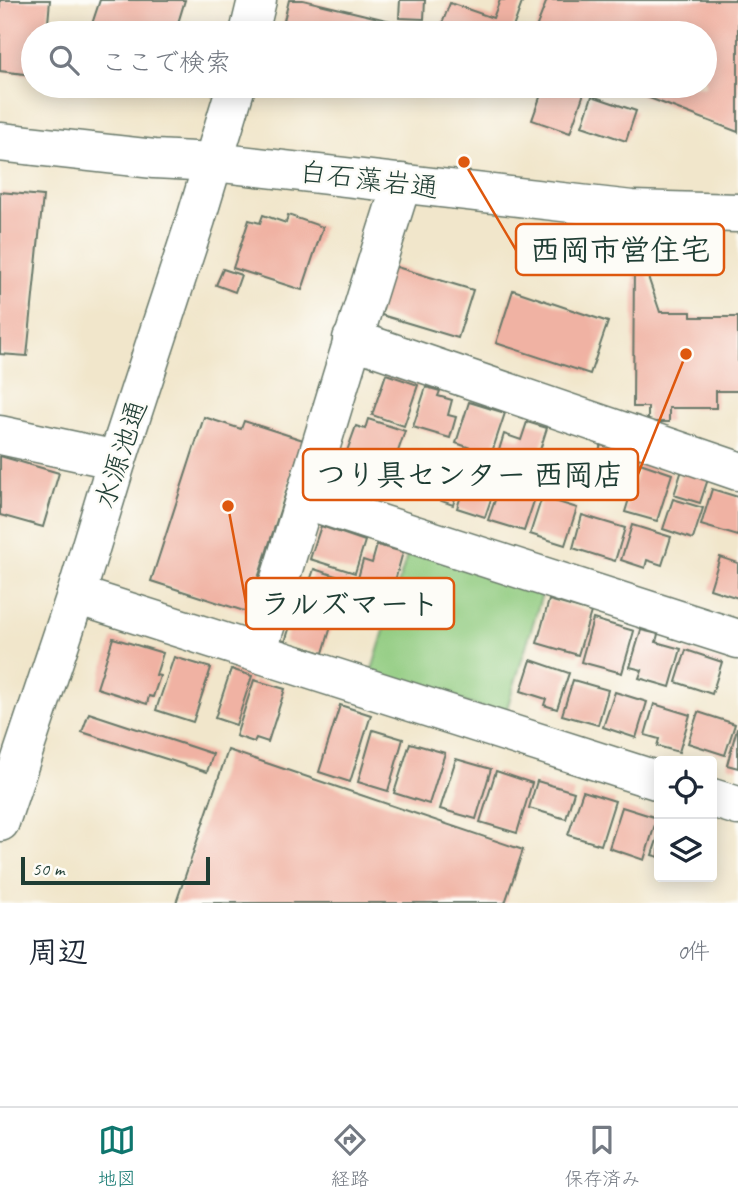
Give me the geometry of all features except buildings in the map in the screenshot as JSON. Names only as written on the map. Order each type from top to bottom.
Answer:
[{"type":"street","points":[[252,21],[257,0]]},
{"type":"street","name":"水源池通","points":[[0,822],[15,725],[76,595],[233,98]]},
{"type":"street","name":"白石藻岩通","points":[[0,142],[154,159],[214,162],[632,210],[738,213]]},
{"type":"street","points":[[257,652],[402,183]]},
{"type":"street","points":[[352,339],[738,471]]},
{"type":"street","points":[[0,435],[117,460]]},
{"type":"street","points":[[306,500],[738,639]]},
{"type":"street","points":[[76,595],[654,779]]},
{"type":"street","points":[[717,800],[738,806]]},
{"type":"green space","points":[[409,549],[543,591],[505,715],[371,673]]},
{"type":"place","name":"西岡市営住宅","points":[[464,162]]},
{"type":"place","name":"つり具センター 西岡店","points":[[686,354]]},
{"type":"place","name":"ラルズマート","points":[[228,506]]}]
